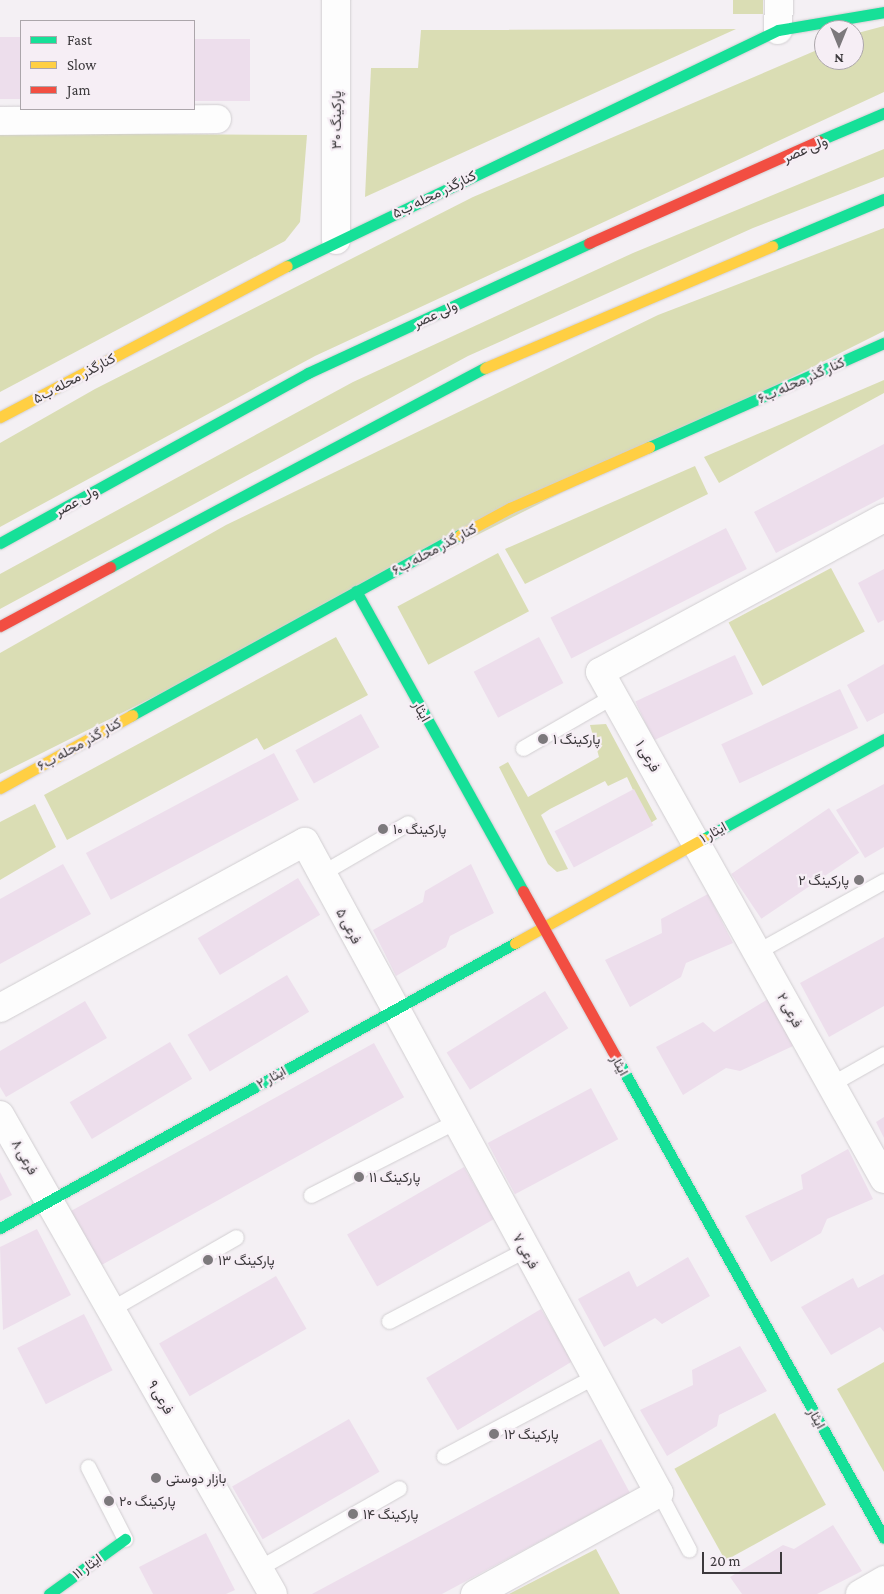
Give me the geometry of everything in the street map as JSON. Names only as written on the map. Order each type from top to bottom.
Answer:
[{"type":"street","name":"پارکینگ ۳۰","points":[[336,0],[336,240]]},
{"type":"street","points":[[778,30],[779,0]]},
{"type":"street","name":"کنارگذر محله ب۵","points":[[0,417],[336,240],[778,30],[884,12]]},
{"type":"street","name":"ولی عصر","points":[[0,543],[308,373],[675,203],[884,113]]},
{"type":"street","points":[[0,121],[217,119]]},
{"type":"street","points":[[0,626],[492,364],[884,199]]},
{"type":"street","name":"کنار گذر محله ب۶","points":[[0,788],[510,508],[884,344]]},
{"type":"street","name":"فرعی ۱","points":[[697,841],[600,672],[884,518]]},
{"type":"street","name":"ایثار","points":[[356,591],[884,1538]]},
{"type":"street","name":"ایثار ۱","points":[[542,924],[884,739]]},
{"type":"street","name":"فرعی ۲","points":[[697,841],[884,1179]]},
{"type":"street","name":"فرعی ۵","points":[[0,1008],[305,842],[393,1009]]},
{"type":"street","name":"ایثار ۲","points":[[0,1228],[542,924]]},
{"type":"street","name":"فرعی ۷","points":[[393,1009],[525,1250],[597,1375],[659,1494]]},
{"type":"street","name":"فرعی ۸","points":[[0,1114],[49,1200]]},
{"type":"street","name":"فرعی ۹","points":[[49,1200],[273,1594]]},
{"type":"street","points":[[475,1594],[659,1494]]},
{"type":"street","name":"ایثار ۱۱","points":[[49,1594],[125,1539]]},
{"type":"street","points":[[860,1594],[884,1580]]},
{"type":"lane","points":[[523,748],[613,696]]},
{"type":"lane","points":[[322,873],[408,823]]},
{"type":"lane","points":[[758,951],[884,881]]},
{"type":"lane","points":[[831,1084],[884,1054]]},
{"type":"lane","points":[[312,1195],[456,1121]]},
{"type":"lane","points":[[111,1309],[236,1237]]},
{"type":"lane","points":[[389,1322],[525,1250]]},
{"type":"lane","points":[[444,1456],[597,1375]]},
{"type":"lane","points":[[88,1468],[125,1539]]},
{"type":"lane","points":[[259,1568],[398,1488]]},
{"type":"lane","points":[[659,1494],[689,1550]]},
{"type":"green space","points":[[733,0],[763,0],[763,14],[733,14]]},
{"type":"green space","points":[[884,26],[884,92],[315,356],[0,527],[0,443],[95,389],[473,197],[814,51],[814,70],[864,70],[864,31]]},
{"type":"green space","points":[[736,29],[365,197],[371,68],[418,68],[421,30]]},
{"type":"green space","points":[[0,133],[307,135],[300,222],[285,241],[0,392]]},
{"type":"green space","points":[[884,149],[884,177],[753,228],[468,356],[0,609],[0,574],[353,382],[633,253]]},
{"type":"green space","points":[[884,228],[884,331],[0,774],[0,653],[226,525],[658,315]]},
{"type":"green space","points":[[884,380],[884,393],[719,483],[704,457]]},
{"type":"green space","points":[[695,466],[708,494],[525,584],[505,549]]},
{"type":"green space","points":[[498,553],[529,611],[428,665],[397,607]]},
{"type":"green space","points":[[831,568],[865,632],[762,686],[729,622]]},
{"type":"green space","points":[[336,637],[368,695],[264,750],[257,738],[67,840],[44,795]]},
{"type":"green space","points":[[606,724],[657,819],[649,824],[627,777],[608,786],[605,781],[550,809],[541,815],[568,869],[557,872],[548,864],[499,767],[508,762],[528,797],[599,757],[590,725]]},
{"type":"green space","points":[[35,804],[56,847],[0,880],[0,822]]},
{"type":"green space","points":[[884,1362],[884,1472],[837,1389]]},
{"type":"green space","points":[[775,1413],[826,1505],[725,1561],[674,1469]]},
{"type":"green space","points":[[596,1549],[620,1594],[509,1594]]},
{"type":"building","points":[[0,37],[20,37],[20,99],[0,99]]},
{"type":"building","points":[[195,39],[250,39],[250,101],[195,101]]},
{"type":"building","points":[[884,444],[884,497],[776,553],[754,512]]},
{"type":"building","points":[[726,528],[747,569],[571,658],[550,617]]},
{"type":"building","points":[[884,569],[884,620],[878,623],[858,583]]},
{"type":"building","points":[[539,637],[563,683],[498,718],[474,672]]},
{"type":"building","points":[[735,655],[753,694],[653,740],[635,701]]},
{"type":"building","points":[[884,664],[884,713],[867,722],[847,685]]},
{"type":"building","points":[[840,689],[858,728],[739,783],[721,744]]},
{"type":"building","points":[[361,714],[379,747],[314,784],[295,750]]},
{"type":"building","points":[[274,753],[299,800],[111,900],[86,853]]},
{"type":"building","points":[[884,784],[884,847],[865,858],[836,810]]},
{"type":"building","points":[[634,789],[653,825],[574,867],[555,831]]},
{"type":"building","points":[[829,808],[859,853],[761,919],[731,874]]},
{"type":"building","points":[[63,864],[91,914],[0,964],[0,899]]},
{"type":"building","points":[[471,864],[494,913],[450,936],[446,947],[396,976],[373,930],[423,902],[425,891]]},
{"type":"building","points":[[298,878],[320,915],[220,975],[198,938]]},
{"type":"building","points":[[708,894],[733,943],[686,963],[681,977],[630,1007],[605,960],[662,933],[661,919]]},
{"type":"building","points":[[884,937],[884,1006],[829,1037],[800,983]]},
{"type":"building","points":[[287,975],[309,1012],[210,1072],[188,1035]]},
{"type":"building","points":[[545,991],[568,1028],[470,1090],[447,1052]]},
{"type":"building","points":[[768,999],[793,1046],[740,1071],[726,1068],[683,1095],[656,1047],[703,1022],[714,1032]]},
{"type":"building","points":[[85,1001],[107,1038],[6,1097],[0,1087],[0,1051]]},
{"type":"building","points":[[170,1042],[192,1079],[92,1139],[70,1102]]},
{"type":"building","points":[[374,1043],[404,1097],[100,1266],[70,1212]]},
{"type":"building","points":[[591,1088],[618,1139],[515,1194],[488,1143]]},
{"type":"building","points":[[884,1117],[884,1138],[876,1122]]},
{"type":"building","points":[[848,1149],[873,1199],[827,1219],[821,1233],[771,1262],[745,1216],[803,1189],[801,1175]]},
{"type":"building","points":[[464,1167],[494,1219],[377,1286],[347,1234]]},
{"type":"building","points":[[0,1172],[12,1195],[0,1201]]},
{"type":"building","points":[[37,1229],[71,1295],[3,1330],[0,1247]]},
{"type":"building","points":[[688,1257],[710,1296],[662,1324],[655,1318],[604,1347],[578,1299],[629,1271],[637,1287]]},
{"type":"building","points":[[884,1274],[884,1332],[880,1327],[831,1355],[801,1307],[853,1278],[858,1288]]},
{"type":"building","points":[[276,1276],[306,1329],[190,1396],[159,1344]]},
{"type":"building","points":[[541,1309],[572,1361],[458,1430],[426,1378]]},
{"type":"building","points":[[84,1314],[113,1370],[46,1404],[17,1348]]},
{"type":"building","points":[[740,1346],[767,1391],[719,1415],[717,1426],[667,1456],[640,1410],[693,1385],[692,1370]]},
{"type":"building","points":[[349,1419],[380,1472],[263,1539],[232,1487]]},
{"type":"building","points":[[601,1439],[630,1493],[442,1594],[312,1594]]},
{"type":"building","points":[[833,1525],[862,1571],[817,1594],[742,1594],[730,1577],[783,1545],[794,1549]]},
{"type":"building","points":[[206,1533],[235,1590],[226,1594],[153,1594],[139,1567]]},
{"type":"traffic: fast","points":[[287,266],[778,30],[884,12]]},
{"type":"traffic: fast","points":[[818,141],[884,113]]},
{"type":"traffic: fast","points":[[772,246],[884,199]]},
{"type":"traffic: fast","points":[[0,543],[308,373],[589,243]]},
{"type":"traffic: fast","points":[[649,447],[884,343]]},
{"type":"traffic: fast","points":[[110,567],[485,368]]},
{"type":"traffic: fast","points":[[132,715],[460,535]]},
{"type":"traffic: fast","points":[[356,591],[523,891]]},
{"type":"traffic: fast","points":[[703,839],[884,739]]},
{"type":"traffic: fast","points":[[0,1228],[515,943]]},
{"type":"traffic: fast","points":[[617,1059],[884,1538]]},
{"type":"traffic: fast","points":[[49,1594],[125,1539]]},
{"type":"traffic: slow","points":[[485,368],[772,246]]},
{"type":"traffic: slow","points":[[0,417],[287,266]]},
{"type":"traffic: slow","points":[[460,535],[510,508],[649,447]]},
{"type":"traffic: slow","points":[[0,788],[132,715]]},
{"type":"traffic: slow","points":[[515,943],[703,839]]},
{"type":"traffic: jam","points":[[589,243],[818,141]]},
{"type":"traffic: jam","points":[[0,626],[110,567]]},
{"type":"traffic: jam","points":[[523,891],[617,1059]]},
{"type":"place","name":"پارکینگ ۱","points":[[543,739]]},
{"type":"place","name":"پارکینگ ۱۰","points":[[383,829]]},
{"type":"place","name":"پارکینگ ۲","points":[[859,880]]},
{"type":"place","name":"پارکینگ ۱۱","points":[[359,1177]]},
{"type":"place","name":"پارکینگ ۱۳","points":[[208,1260]]},
{"type":"place","name":"پارکینگ ۱۲","points":[[494,1434]]},
{"type":"place","name":"بازار دوستی","points":[[156,1478]]},
{"type":"place","name":"پارکینگ ۲۰","points":[[109,1501]]},
{"type":"place","name":"پارکینگ ۱۴","points":[[353,1514]]}]
